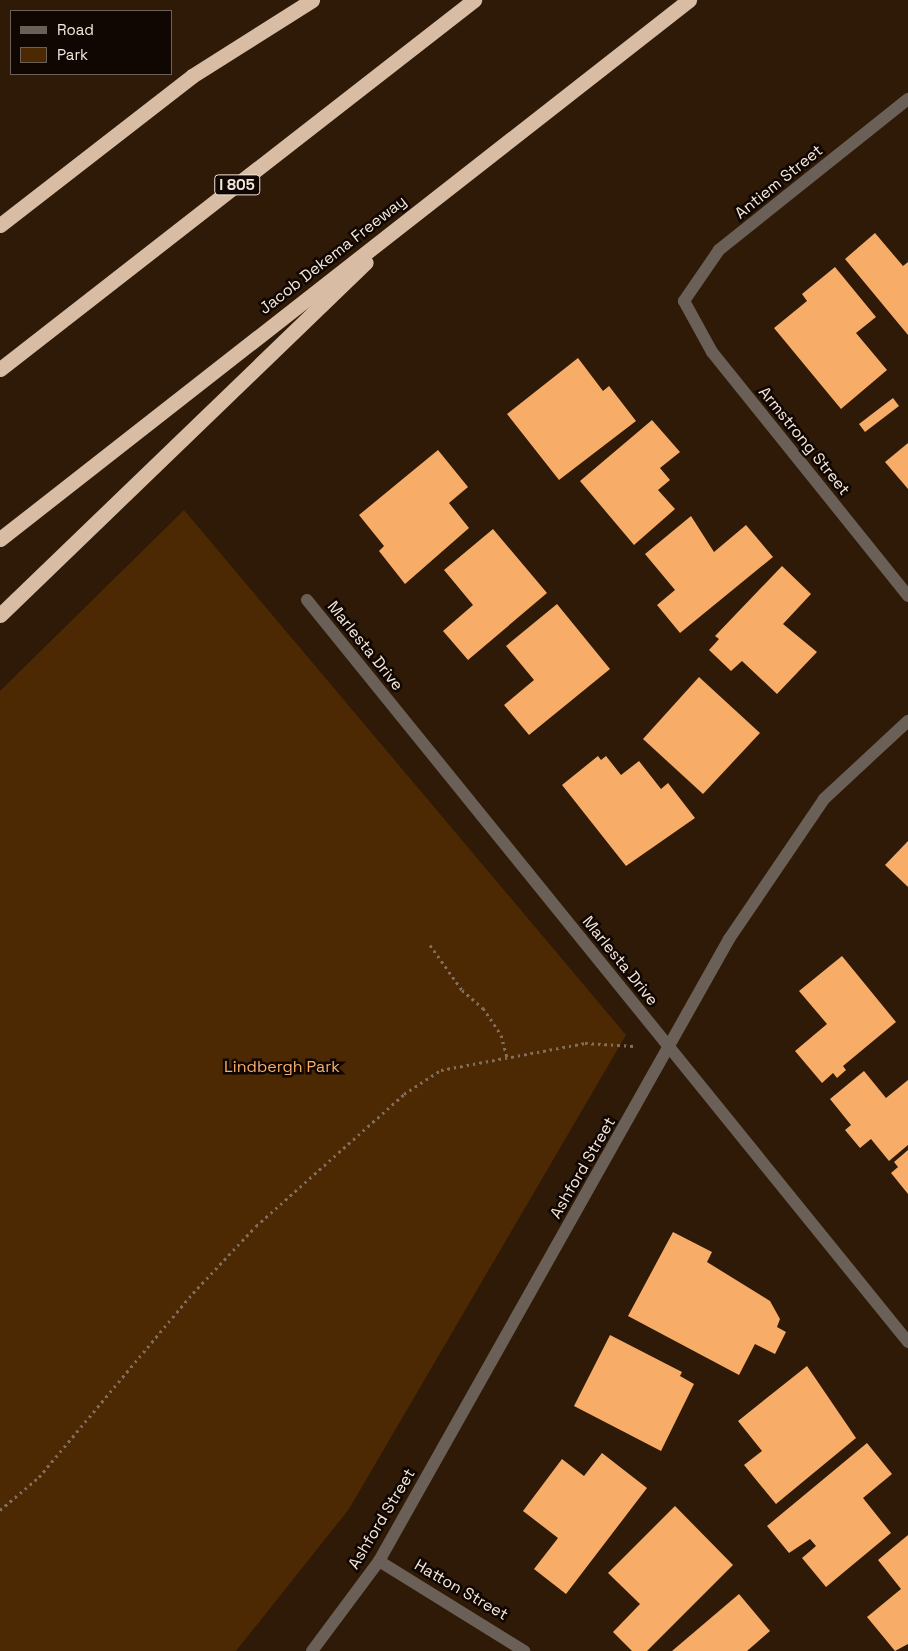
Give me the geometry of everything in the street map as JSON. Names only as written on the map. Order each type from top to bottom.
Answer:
[{"type":"highway","points":[[0,225],[192,76],[312,0]]},
{"type":"highway","name":"I 805","points":[[0,369],[474,0]]},
{"type":"highway","name":"Jacob Dekema Freeway","points":[[0,539],[689,0]]},
{"type":"highway","points":[[0,615],[419,210]]},
{"type":"street","name":"Antiem Street","points":[[684,301],[719,250],[908,99]]},
{"type":"street","name":"Armstrong Street","points":[[684,301],[712,352],[908,596]]},
{"type":"street","name":"Marlesta Drive","points":[[307,600],[908,1342]]},
{"type":"street","name":"Ashford Street","points":[[312,1651],[379,1561],[670,1048],[729,939],[824,799],[908,721]]},
{"type":"street","name":"Hatton Street","points":[[379,1561],[524,1651]]},
{"type":"path","points":[[430,945],[462,990],[483,1008],[500,1035],[507,1057]]},
{"type":"path","points":[[0,1510],[39,1477],[193,1293],[271,1213],[404,1094],[440,1070],[585,1043],[670,1048]]},
{"type":"green space","name":"Lindbergh Park","points":[[184,510],[626,1035],[349,1509],[236,1651],[0,1651],[0,691]]},
{"type":"building","points":[[875,233],[903,266],[908,262],[908,335],[845,259]]},
{"type":"building","points":[[835,267],[876,317],[856,333],[887,370],[841,409],[774,328],[807,301],[802,294]]},
{"type":"building","points":[[578,358],[603,391],[609,386],[636,421],[559,480],[507,414]]},
{"type":"building","points":[[893,398],[899,406],[865,432],[859,424]]},
{"type":"building","points":[[652,420],[680,452],[660,468],[670,480],[658,490],[675,509],[634,545],[580,481]]},
{"type":"building","points":[[908,443],[908,489],[885,462]]},
{"type":"building","points":[[438,450],[468,487],[449,503],[469,528],[405,584],[379,551],[384,546],[359,515]]},
{"type":"building","points":[[691,516],[714,552],[746,525],[773,557],[680,633],[657,605],[675,590],[645,554]]},
{"type":"building","points":[[493,529],[547,593],[468,660],[443,631],[473,605],[444,570]]},
{"type":"building","points":[[782,566],[811,594],[783,624],[817,652],[777,694],[742,661],[731,671],[709,650],[719,639],[715,636]]},
{"type":"building","points":[[557,604],[610,669],[529,735],[504,705],[534,680],[506,646]]},
{"type":"building","points":[[699,677],[760,733],[703,794],[643,739]]},
{"type":"building","points":[[598,756],[601,760],[606,756],[621,775],[639,761],[661,789],[668,783],[695,818],[626,866],[562,785]]},
{"type":"building","points":[[908,841],[908,887],[885,865]]},
{"type":"building","points":[[842,956],[896,1022],[843,1066],[846,1070],[837,1078],[833,1073],[822,1083],[795,1051],[827,1024],[799,991]]},
{"type":"building","points":[[864,1071],[886,1098],[908,1080],[908,1145],[889,1161],[871,1139],[860,1148],[845,1130],[851,1125],[830,1099]]},
{"type":"building","points":[[908,1150],[908,1194],[891,1173],[898,1167],[894,1162]]},
{"type":"building","points":[[673,1232],[712,1252],[707,1262],[770,1301],[780,1319],[777,1327],[786,1332],[775,1354],[755,1344],[739,1375],[628,1316]]},
{"type":"building","points":[[610,1335],[682,1372],[680,1376],[694,1384],[661,1451],[574,1406]]},
{"type":"building","points":[[807,1366],[856,1438],[776,1504],[744,1465],[762,1451],[738,1421]]},
{"type":"building","points":[[867,1443],[892,1474],[863,1498],[891,1533],[826,1587],[802,1558],[816,1546],[810,1539],[789,1553],[767,1526]]},
{"type":"building","points":[[602,1453],[647,1488],[566,1594],[534,1569],[558,1538],[523,1511],[562,1459],[584,1476]]},
{"type":"building","points":[[675,1506],[733,1565],[647,1651],[632,1651],[613,1632],[640,1604],[608,1573]]},
{"type":"building","points":[[908,1535],[908,1644],[895,1651],[867,1617],[901,1589],[878,1560]]},
{"type":"building","points":[[739,1594],[770,1631],[747,1651],[672,1651]]}]
